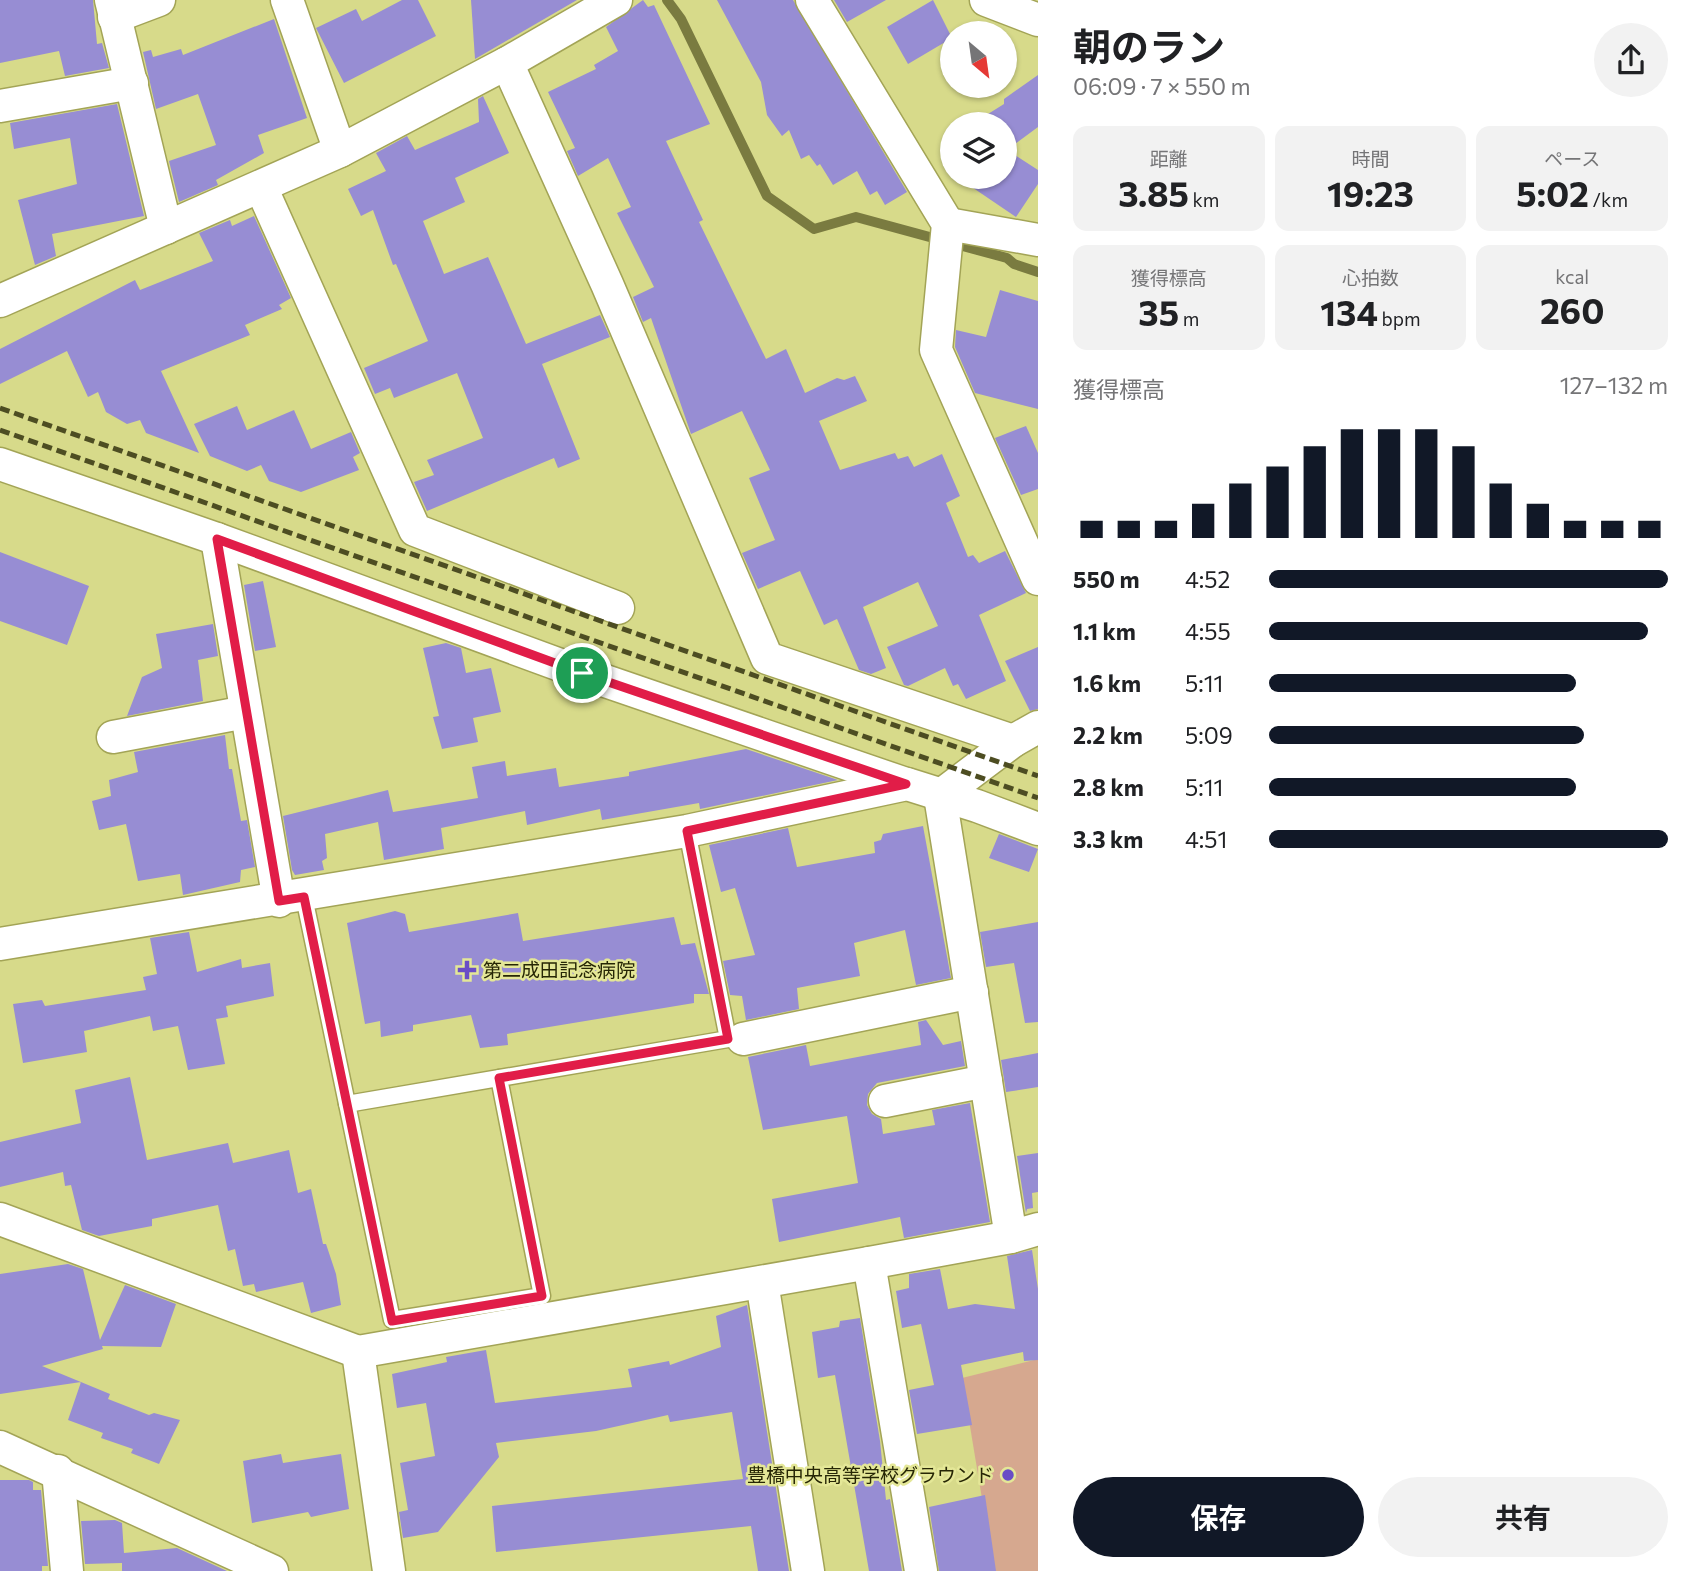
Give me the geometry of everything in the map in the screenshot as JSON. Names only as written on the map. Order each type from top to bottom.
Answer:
[{"type":"street","points":[[159,0],[112,9],[166,229]]},
{"type":"street","points":[[287,0],[340,151]]},
{"type":"street","points":[[0,301],[340,151],[507,63],[615,0]]},
{"type":"street","points":[[812,0],[946,240],[936,350],[1038,579]]},
{"type":"street","points":[[986,0],[1038,20]]},
{"type":"street","points":[[507,63],[607,284],[767,658],[1025,734]]},
{"type":"street","points":[[0,107],[132,83]]},
{"type":"street","points":[[261,187],[415,530],[618,608]]},
{"type":"street","points":[[946,240],[1038,240]]},
{"type":"street","points":[[0,464],[217,539],[582,673],[940,796],[977,806],[1038,830]]},
{"type":"street","points":[[217,539],[246,712],[291,899]]},
{"type":"street","points":[[113,737],[246,712]]},
{"type":"street","points":[[940,796],[1025,734]]},
{"type":"street","points":[[0,944],[291,899],[687,831],[906,784]]},
{"type":"street","points":[[0,1219],[358,1352],[869,1263],[1025,1233],[986,1081],[940,796]]},
{"type":"street","points":[[743,1039],[972,992]]},
{"type":"street","points":[[885,1101],[986,1081]]},
{"type":"street","points":[[869,1263],[921,1571]]},
{"type":"street","points":[[762,1282],[807,1571]]},
{"type":"street","points":[[358,1352],[389,1571]]},
{"type":"street","points":[[0,1447],[58,1471],[259,1568]]},
{"type":"street","points":[[58,1471],[67,1571]]},
{"type":"lane","points":[[347,1104],[728,1039],[687,831]]},
{"type":"lane","points":[[291,899],[347,1104],[392,1321],[542,1296],[499,1078]]},
{"type":"shaded area","name":"豊橋中央高等学校グラウンド","points":[[1038,1359],[1038,1571],[994,1571],[962,1378]]},
{"type":"building","points":[[0,0],[93,0],[97,44],[102,43],[109,68],[65,76],[59,51],[0,63]]},
{"type":"building","points":[[402,0],[418,0],[436,36],[344,83],[316,28],[356,9],[362,21]]},
{"type":"building","points":[[471,0],[577,0],[475,59]]},
{"type":"building","points":[[643,0],[648,7],[654,5],[710,124],[666,141],[703,220],[699,222],[766,359],[786,349],[805,393],[837,378],[844,380],[855,376],[867,401],[819,421],[840,470],[895,453],[898,459],[908,456],[914,467],[942,454],[960,496],[946,503],[968,557],[973,555],[979,563],[1005,551],[1026,593],[979,615],[1006,681],[966,699],[958,684],[953,686],[945,668],[908,686],[904,685],[887,647],[938,626],[918,582],[863,607],[886,668],[871,674],[859,670],[837,619],[824,625],[800,571],[758,589],[742,553],[775,540],[749,478],[770,470],[742,411],[691,434],[651,318],[643,322],[633,297],[654,287],[617,213],[631,207],[608,158],[578,176],[567,151],[575,148],[548,92],[596,69],[594,65],[618,51],[606,27]]},
{"type":"building","points":[[717,0],[793,0],[907,192],[885,205],[877,191],[870,195],[857,171],[833,185],[820,164],[817,166],[809,155],[801,159],[789,130],[782,136],[767,115],[761,82]]},
{"type":"building","points":[[834,0],[886,0],[847,22]]},
{"type":"building","points":[[933,0],[944,21],[940,21],[940,45],[908,64],[887,27]]},
{"type":"building","points":[[274,19],[307,118],[258,135],[264,153],[216,180],[218,185],[179,202],[169,161],[216,145],[198,94],[156,109],[143,52],[151,50],[153,57],[181,49],[183,55]]},
{"type":"building","points":[[1038,75],[1038,127],[1017,143],[1017,112],[991,112],[1004,104],[1005,98],[1017,98],[1017,90]]},
{"type":"building","points":[[483,96],[509,153],[455,178],[465,202],[423,221],[444,274],[488,257],[526,344],[600,315],[610,337],[542,364],[580,459],[558,468],[554,458],[427,511],[414,482],[434,475],[427,460],[483,438],[457,373],[394,398],[390,388],[375,394],[364,368],[428,341],[396,264],[393,265],[373,210],[361,216],[348,189],[386,171],[376,153],[407,136],[415,150],[479,122],[478,99]]},
{"type":"building","points":[[117,104],[144,216],[52,234],[56,256],[35,265],[18,200],[77,184],[70,138],[14,149],[10,123]]},
{"type":"building","points":[[1017,156],[1038,170],[1038,184],[1016,217],[975,189],[1017,189]]},
{"type":"building","points":[[254,216],[291,298],[279,305],[282,309],[245,325],[250,335],[161,371],[199,453],[146,433],[140,420],[127,424],[106,412],[98,392],[88,397],[67,351],[0,384],[0,349],[135,280],[140,290],[213,261],[199,233],[230,220],[232,226]]},
{"type":"building","points":[[1000,290],[1038,301],[1038,409],[975,393],[955,347],[956,330],[986,337]]},
{"type":"building","points":[[237,406],[247,430],[294,410],[311,449],[351,432],[360,453],[353,457],[359,470],[301,492],[269,481],[261,465],[247,471],[210,456],[194,424]]},
{"type":"building","points":[[1026,426],[1038,453],[1038,489],[1021,495],[995,438]]},
{"type":"building","points":[[0,552],[89,586],[67,645],[0,621]]},
{"type":"building","points":[[263,581],[276,647],[255,651],[244,585]]},
{"type":"building","points":[[213,624],[218,656],[198,660],[203,701],[127,716],[142,677],[162,668],[156,634]]},
{"type":"building","points":[[446,643],[461,648],[466,673],[491,668],[501,712],[473,718],[478,742],[442,749],[433,717],[439,716],[423,648]]},
{"type":"building","points":[[1038,647],[1038,709],[1030,711],[1005,661]]},
{"type":"building","points":[[225,735],[229,769],[232,769],[241,821],[247,820],[255,867],[241,870],[240,882],[183,895],[180,874],[138,881],[126,824],[99,830],[92,801],[111,796],[109,780],[138,772],[134,752]]},
{"type":"building","points":[[746,749],[838,780],[700,809],[699,803],[602,820],[600,809],[527,825],[525,811],[441,828],[444,849],[384,860],[378,822],[325,834],[327,858],[322,861],[324,870],[295,875],[292,870],[283,816],[388,790],[393,812],[478,798],[472,767],[505,761],[507,776],[556,768],[559,787],[629,776],[629,772]]},
{"type":"building","points":[[923,826],[951,978],[916,985],[905,930],[854,943],[860,976],[797,988],[799,1009],[746,1020],[742,996],[730,995],[723,961],[755,955],[735,888],[721,892],[709,845],[788,828],[797,867],[875,853],[874,842],[881,840],[883,834]]},
{"type":"building","points":[[999,834],[1038,849],[1029,872],[989,858]]},
{"type":"building","points":[[395,911],[405,914],[409,932],[518,913],[523,941],[674,917],[681,945],[695,943],[709,994],[694,994],[694,1003],[507,1034],[508,1045],[480,1048],[471,1015],[413,1025],[413,1031],[381,1037],[380,1021],[365,1024],[347,923]]},
{"type":"building","points":[[1038,922],[1038,1022],[1025,1023],[1014,963],[986,967],[980,932]]},
{"type":"building","points":[[189,932],[197,972],[241,959],[242,968],[270,963],[274,996],[226,1006],[228,1017],[216,1019],[225,1064],[188,1070],[178,1026],[153,1031],[150,1016],[84,1031],[87,1052],[23,1063],[13,1004],[42,1000],[45,1006],[146,990],[143,977],[157,974],[150,938]]},
{"type":"building","points":[[926,1020],[943,1045],[961,1041],[965,1066],[877,1083],[868,1094],[867,1105],[872,1114],[881,1119],[883,1134],[935,1125],[932,1110],[970,1103],[990,1222],[904,1238],[900,1217],[779,1242],[772,1199],[858,1183],[847,1116],[763,1130],[748,1057],[806,1045],[810,1066],[921,1045],[918,1022]]},
{"type":"building","points":[[1038,1053],[1038,1087],[1006,1092],[1001,1060]]},
{"type":"building","points":[[130,1077],[147,1160],[228,1143],[233,1163],[289,1150],[298,1193],[311,1189],[323,1244],[326,1244],[336,1274],[341,1305],[311,1313],[303,1282],[256,1292],[254,1284],[243,1286],[235,1249],[228,1251],[218,1205],[152,1219],[152,1226],[99,1236],[82,1230],[71,1185],[65,1186],[63,1172],[0,1187],[0,1142],[81,1123],[75,1090]]},
{"type":"building","points":[[1038,1153],[1038,1192],[1032,1193],[1033,1208],[1027,1209],[1026,1213],[1017,1156]]},
{"type":"building","points":[[1032,1250],[1038,1289],[1038,1360],[1024,1361],[1023,1352],[961,1365],[972,1425],[917,1434],[909,1390],[934,1385],[921,1324],[902,1328],[896,1291],[909,1288],[909,1274],[940,1269],[948,1309],[975,1304],[1015,1309],[1007,1256]]},
{"type":"building","points":[[68,1264],[83,1269],[100,1340],[125,1285],[176,1304],[161,1347],[102,1346],[103,1349],[42,1366],[81,1382],[0,1394],[0,1274]]},
{"type":"building","points":[[747,1305],[789,1571],[758,1571],[751,1526],[496,1552],[492,1506],[743,1479],[732,1412],[670,1422],[668,1415],[596,1431],[496,1443],[499,1457],[438,1532],[403,1538],[399,1512],[408,1510],[400,1463],[435,1456],[426,1403],[397,1408],[392,1374],[447,1362],[446,1357],[486,1350],[495,1403],[632,1387],[628,1369],[669,1361],[670,1365],[721,1347],[716,1316]]},
{"type":"building","points":[[860,1318],[880,1441],[886,1500],[890,1499],[902,1571],[869,1571],[835,1375],[818,1378],[812,1332],[839,1327],[840,1321]]},
{"type":"building","points":[[81,1382],[110,1394],[108,1399],[149,1415],[154,1413],[180,1420],[159,1464],[131,1453],[133,1449],[101,1438],[103,1433],[68,1420]]},
{"type":"building","points":[[281,1454],[283,1463],[341,1454],[349,1509],[311,1517],[308,1512],[252,1523],[243,1461]]},
{"type":"building","points":[[0,1480],[29,1480],[33,1482],[33,1490],[41,1490],[48,1566],[42,1566],[42,1571],[0,1571]]},
{"type":"building","points":[[985,1495],[996,1571],[939,1571],[929,1507]]},
{"type":"building","points":[[115,1520],[122,1523],[124,1553],[177,1548],[227,1571],[122,1571],[122,1563],[85,1564],[81,1521]]},
{"type":"waterway","points":[[667,0],[681,19],[767,196],[814,229],[856,217],[1007,258],[1014,264],[1038,272]]},
{"type":"railway","points":[[0,408],[1038,776]]},
{"type":"railway","points":[[0,430],[1038,798]]},
{"type":"place","name":"第二成田記念病院","points":[[467,970]]},
{"type":"place","name":"豊橋中央高等学校グラウンド","points":[[1008,1475]]},
{"type":"route","points":[[217,539],[582,673],[906,784],[687,831],[728,1039],[499,1078],[542,1296],[392,1321],[304,897],[279,901],[217,539]]}]
